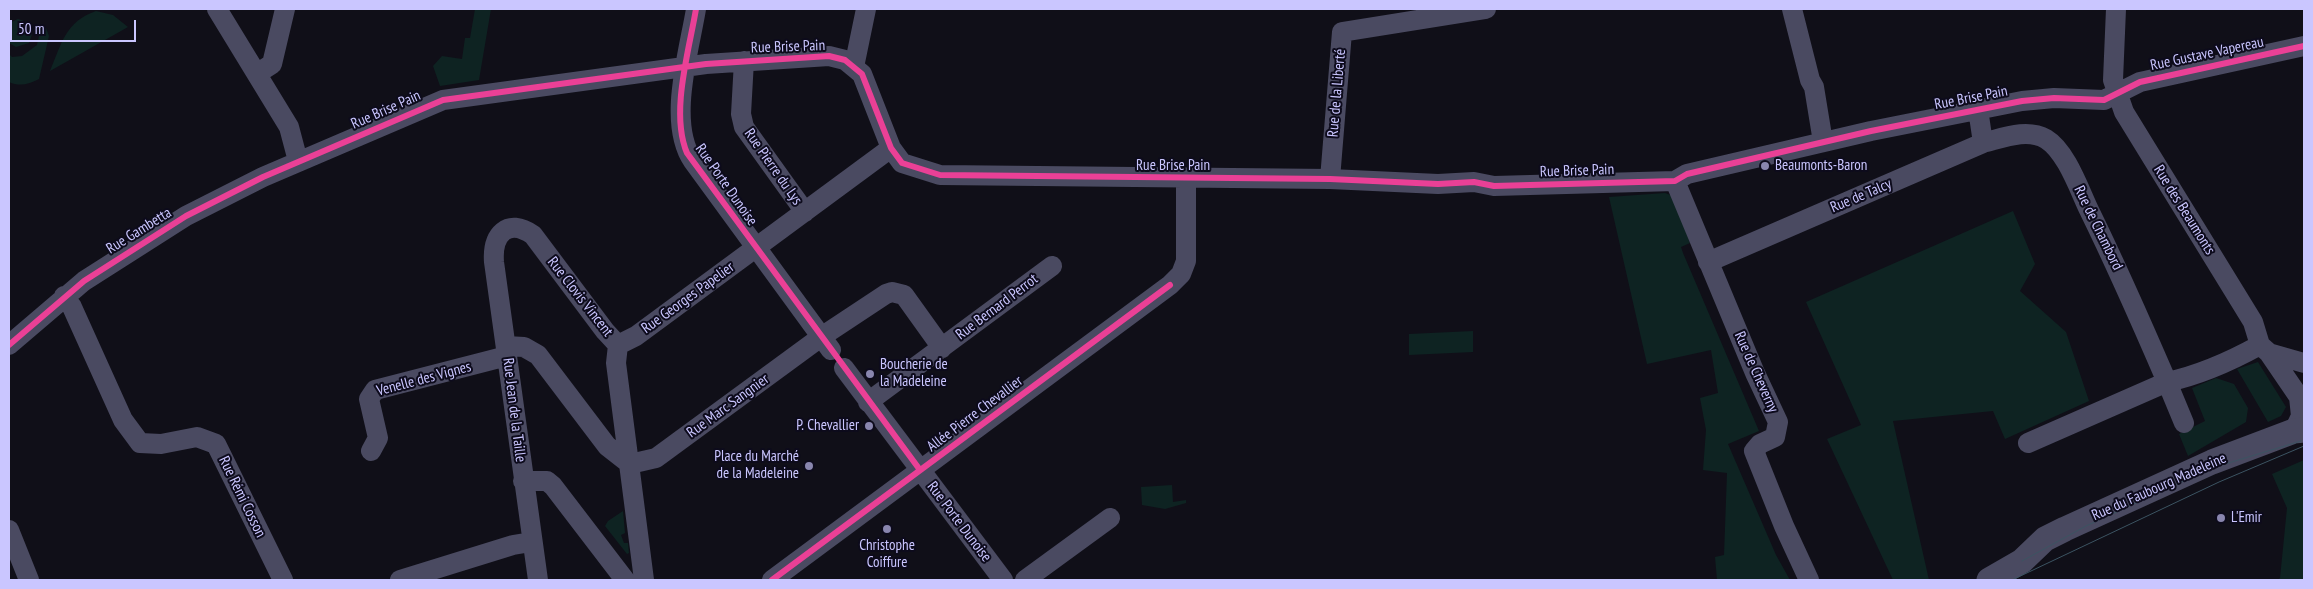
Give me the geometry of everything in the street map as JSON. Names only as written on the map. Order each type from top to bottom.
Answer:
[{"type":"street","points":[[218,9],[289,127],[298,161]]},
{"type":"street","points":[[258,73],[272,64],[284,9]]},
{"type":"street","name":"Rue Porte Dunoise","points":[[696,9],[680,116],[684,145],[693,161],[826,343]]},
{"type":"street","points":[[854,67],[866,9]]},
{"type":"street","name":"Rue de la Liberté","points":[[1330,179],[1342,32],[1486,9]]},
{"type":"street","points":[[1792,9],[1810,80],[1814,87],[1823,142]]},
{"type":"street","name":"Rue des Beaumonts","points":[[2116,9],[2113,80],[2124,112],[2253,322],[2264,349],[2302,395]]},
{"type":"street","name":"Rue Gustave Vapereau","points":[[2117,92],[2140,82],[2304,46]]},
{"type":"street","name":"Rue Brise Pain","points":[[298,161],[443,100],[687,66],[829,56],[845,60],[865,80],[891,148],[902,163],[940,175],[1330,179],[1438,184],[1474,182],[1494,186],[1675,181],[1687,174],[1823,142],[1978,109],[2022,101],[2054,98],[2104,100],[2117,92]]},
{"type":"street","name":"Rue Pierre du Lys","points":[[744,61],[741,114],[744,127],[805,212]]},
{"type":"street","points":[[1978,109],[1983,143]]},
{"type":"street","name":"Rue de Chambord","points":[[1983,143],[2016,135],[2034,135],[2047,140],[2065,160],[2120,272],[2184,422]]},
{"type":"street","name":"Rue de Talcy","points":[[1708,262],[1983,143]]},
{"type":"street","name":"Rue Georges Papelier","points":[[618,345],[636,336],[891,148]]},
{"type":"street","name":"Rue Gambetta","points":[[9,345],[64,296],[84,281],[186,216],[298,161]]},
{"type":"street","name":"Allée Pierre Chevallier","points":[[772,580],[1170,285],[1181,274],[1186,261],[1186,179]]},
{"type":"street","name":"Rue de Cheverny","points":[[1675,181],[1778,422],[1775,437],[1760,444],[1754,450],[1784,526],[1809,580]]},
{"type":"street","name":"Rue Clovis Vincent","points":[[495,240],[507,229],[516,227],[524,229],[533,236],[605,332],[618,345],[616,363],[644,580]]},
{"type":"street","name":"Rue Jean de la Taille","points":[[495,240],[494,262],[531,542],[538,580]]},
{"type":"street","name":"Rue Bernard Perrot","points":[[868,402],[1052,266]]},
{"type":"street","name":"Rue Bernard Perrot","points":[[826,343],[880,296],[892,292],[904,295],[942,348]]},
{"type":"street","name":"Rue Rémi Cosson","points":[[64,296],[72,307],[123,420],[140,443],[161,444],[196,437],[216,444],[283,580]]},
{"type":"street","name":"Rue Marc Sangnier","points":[[630,464],[656,458],[826,343]]},
{"type":"street","points":[[507,351],[524,348],[538,355],[607,446],[630,464]]},
{"type":"street","points":[[2028,443],[2167,382],[2185,379],[2264,349],[2304,363]]},
{"type":"street","name":"Venelle des Vignes","points":[[371,451],[378,438],[369,399],[375,390],[507,351]]},
{"type":"street","name":"Rue Porte Dunoise","points":[[844,368],[1002,580]]},
{"type":"street","points":[[2299,431],[2302,395]]},
{"type":"street","name":"Rue du Faubourg Madeleine","points":[[1989,580],[2022,561],[2046,538],[2212,462],[2299,431]]},
{"type":"street","points":[[523,481],[547,481],[553,486],[625,580]]},
{"type":"street","points":[[1024,580],[1110,518]]},
{"type":"street","points":[[9,530],[29,580]]},
{"type":"street","points":[[400,580],[513,544],[531,542]]},
{"type":"green space","points":[[475,9],[491,9],[479,80],[440,86],[433,66],[442,56],[462,59],[465,38],[470,38]]},
{"type":"green space","points":[[96,11],[113,15],[128,27],[50,71],[71,27],[77,21]]},
{"type":"green space","points":[[18,19],[27,22],[32,34],[29,43],[16,47],[9,43],[9,23]]},
{"type":"green space","points":[[41,27],[46,28],[49,36],[39,79],[24,84],[9,82],[9,54],[12,57],[22,56],[37,45]]},
{"type":"green space","points":[[1665,193],[1673,196],[1690,243],[1681,247],[1683,253],[1759,431],[1728,444],[1776,555],[1790,580],[1717,580],[1715,557],[1724,555],[1727,473],[1703,470],[1706,430],[1700,398],[1718,393],[1711,350],[1647,364],[1609,197]]},
{"type":"green space","points":[[2013,211],[2035,264],[2020,291],[2066,332],[2089,401],[2005,439],[1993,411],[1893,421],[1929,580],[1893,580],[1827,439],[1861,425],[1806,302]]},
{"type":"green space","points":[[1473,331],[1473,352],[1409,355],[1409,334]]},
{"type":"green space","points":[[2258,362],[2286,407],[2281,416],[2268,422],[2237,369]]},
{"type":"green space","points":[[2216,378],[2234,384],[2248,408],[2246,422],[2188,456],[2179,434],[2205,421],[2192,388]]},
{"type":"green space","points":[[2304,460],[2304,580],[2278,580],[2280,578],[2287,508],[2272,474]]},
{"type":"green space","points":[[1172,485],[1173,502],[1186,500],[1186,503],[1165,509],[1142,505],[1141,487]]},
{"type":"green space","points":[[623,511],[625,533],[621,535],[624,543],[628,543],[629,553],[627,554],[605,526],[608,521]]},
{"type":"tram line","points":[[2022,561],[2086,526],[2212,468],[2301,441]]},
{"type":"tram line","points":[[2012,580],[2219,482],[2304,446]]},
{"type":"cycle path","points":[[696,9],[682,82],[680,120],[682,137],[687,153],[920,470]]},
{"type":"cycle path","points":[[9,345],[84,281],[186,216],[263,177],[443,100],[706,64],[829,56],[845,60],[862,74],[891,148],[902,163],[940,175],[1330,179],[1438,184],[1474,182],[1494,186],[1675,181],[1687,174],[1871,131],[2022,101],[2054,98],[2104,100],[2140,82],[2304,46]]},
{"type":"cycle path","points":[[772,580],[1170,285]]},
{"type":"place","name":"Beaumonts-Baron","points":[[1765,166]]},
{"type":"place","name":"Boucherie de la Madeleine","points":[[870,374]]},
{"type":"place","name":"P. Chevallier","points":[[869,426]]},
{"type":"place","name":"Place du Marché de la Madeleine","points":[[809,466]]},
{"type":"place","name":"L'Emir","points":[[2221,518]]},
{"type":"place","name":"Christophe Coiffure","points":[[887,529]]}]
